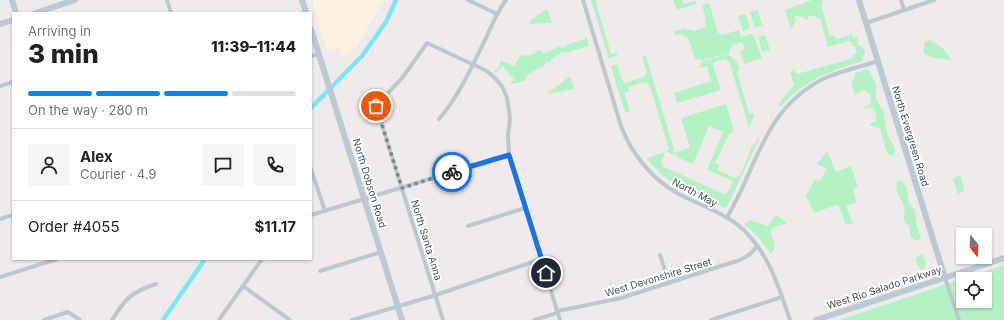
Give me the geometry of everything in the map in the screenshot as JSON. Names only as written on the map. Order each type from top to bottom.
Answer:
[{"type":"main road","points":[[12,0],[16,12]]},
{"type":"main road","points":[[302,0],[306,12]]},
{"type":"main road","name":"North Evergreen Road","points":[[859,0],[945,278]]},
{"type":"main road","points":[[38,12],[71,1]]},
{"type":"main road","points":[[0,24],[12,20]]},
{"type":"main road","name":"North Dobson Road","points":[[312,32],[402,320]]},
{"type":"main road","name":"West Rio Salado Parkway","points":[[816,320],[1004,258]]},
{"type":"street","points":[[167,0],[171,12]]},
{"type":"street","points":[[468,0],[497,14]]},
{"type":"street","points":[[439,119],[451,103],[472,65],[497,14],[506,0]]},
{"type":"street","name":"North May","points":[[583,0],[621,126],[630,146],[643,163],[663,183],[676,192],[738,225],[758,246],[774,273],[790,320]]},
{"type":"street","points":[[901,0],[904,10]]},
{"type":"street","points":[[866,22],[934,0]]},
{"type":"street","name":"North Santa Anna","points":[[443,320],[376,106],[403,77],[426,43],[472,65]]},
{"type":"street","points":[[312,56],[319,54]]},
{"type":"street","points":[[727,218],[736,202],[764,139],[777,118],[794,98],[823,79],[878,61]]},
{"type":"street","points":[[472,65],[487,71],[496,79],[503,88],[507,98],[510,118],[508,135],[509,155],[560,320]]},
{"type":"street","points":[[0,86],[12,82]]},
{"type":"street","points":[[312,215],[509,155]]},
{"type":"street","points":[[312,172],[325,211]]},
{"type":"street","points":[[468,226],[525,208]]},
{"type":"street","points":[[0,219],[12,215]]},
{"type":"street","name":"West Devonshire Street","points":[[534,320],[554,314],[558,311],[621,298],[740,260],[749,255],[758,246]]},
{"type":"street","points":[[320,271],[381,252]]},
{"type":"street","points":[[660,255],[670,283]]},
{"type":"street","points":[[352,320],[436,295],[542,259]]},
{"type":"street","points":[[0,277],[54,260]]},
{"type":"street","points":[[219,320],[261,260]]},
{"type":"street","points":[[945,278],[959,320]]},
{"type":"street","points":[[112,320],[129,297],[135,292],[156,284]]},
{"type":"street","points":[[243,286],[290,320]]},
{"type":"street","points":[[711,320],[782,297]]},
{"type":"street","points":[[44,320],[68,312],[80,320]]},
{"type":"shaded area","points":[[312,0],[384,0],[361,39],[343,59],[339,47],[327,51]]},
{"type":"green space","points":[[591,0],[597,0],[596,3],[611,54],[617,52],[617,55],[611,58],[608,57]]},
{"type":"green space","points":[[673,0],[682,0],[684,4],[696,1],[696,4],[677,10]]},
{"type":"green space","points":[[812,0],[822,0],[823,3],[821,5],[830,36],[834,35],[836,39],[851,35],[851,32],[853,38],[857,37],[858,44],[865,50],[862,61],[828,73],[808,83],[780,107],[778,105],[794,85],[790,72],[793,70],[797,74],[837,63],[852,58],[853,55],[857,53],[855,46],[853,46],[852,42],[850,43],[849,41],[828,47],[820,18],[818,19],[814,15],[807,17],[808,19],[806,20],[805,18],[794,15],[796,21],[791,29],[785,10]]},
{"type":"green space","points":[[709,3],[718,33],[722,35],[739,30],[741,37],[751,34],[754,36],[762,58],[744,64],[740,51],[745,50],[742,42],[732,45],[729,53],[704,60],[695,59],[688,37],[685,37],[682,34],[675,35],[674,31],[686,28],[687,31],[689,29],[693,31],[706,27],[706,19],[702,5]]},
{"type":"green space","points":[[546,9],[552,23],[529,24],[530,21]]},
{"type":"green space","points":[[758,10],[762,25],[755,28],[750,12]]},
{"type":"green space","points":[[746,14],[750,29],[743,31],[738,16]]},
{"type":"green space","points":[[765,35],[770,50],[762,52],[758,37]]},
{"type":"green space","points":[[587,38],[589,46],[565,53],[563,51],[549,63],[547,62],[541,68],[540,67],[528,75],[524,81],[513,84],[511,82],[514,80],[503,66],[495,73],[494,72],[498,69],[501,60],[514,66],[521,54],[522,56],[526,56],[540,50],[543,54],[560,46],[562,48],[569,43]]},
{"type":"green space","points":[[930,40],[943,48],[951,60],[940,59],[925,54],[925,42]]},
{"type":"green space","points":[[727,54],[736,60],[740,70],[737,72],[749,114],[753,113],[754,116],[749,127],[729,61],[725,59],[714,62],[713,65],[721,90],[677,103],[674,93],[711,81],[707,66],[699,68],[701,62]]},
{"type":"green space","points":[[646,56],[676,156],[665,151],[669,150],[649,83],[645,84],[644,82],[628,87],[629,91],[624,92],[630,111],[625,113],[611,66],[617,64],[622,80],[625,83],[644,77],[647,74],[642,57]]},
{"type":"green space","points":[[868,69],[876,84],[876,99],[884,112],[887,134],[895,149],[894,155],[887,153],[880,129],[870,126],[870,124],[876,121],[875,113],[871,107],[865,109],[864,107],[870,105],[870,95],[862,90],[855,95],[851,82],[855,78],[855,73]]},
{"type":"green space","points":[[569,77],[571,78],[573,89],[547,94]]},
{"type":"green space","points":[[726,104],[734,131],[729,134],[715,163],[719,165],[718,170],[735,178],[740,175],[753,144],[755,144],[758,138],[759,139],[728,205],[724,208],[682,188],[662,175],[647,159],[665,152],[661,162],[664,167],[726,195],[733,181],[707,170],[723,132],[709,126],[693,164],[677,157],[676,152],[690,148],[681,118]]},
{"type":"green space","points":[[827,151],[836,172],[851,166],[858,187],[853,189],[856,202],[846,206],[853,223],[846,225],[839,206],[836,205],[814,213],[806,196],[815,179],[820,181],[827,169],[817,164]]},
{"type":"green space","points":[[961,176],[964,191],[958,194],[953,179]]},
{"type":"green space","points":[[901,180],[907,188],[909,203],[915,210],[917,227],[921,238],[917,241],[911,238],[909,226],[904,220],[905,208],[896,187],[897,183]]},
{"type":"green space","points":[[776,215],[788,223],[773,228],[771,231],[775,245],[771,254],[758,237],[744,224],[750,220],[768,226]]},
{"type":"green space","points":[[920,254],[923,255],[925,261],[925,267],[922,270],[918,266],[916,260]]},
{"type":"green space","points":[[1004,265],[1004,320],[839,320],[956,281],[956,308],[992,308],[992,272],[983,272]]},
{"type":"waterway","points":[[312,107],[362,56],[386,22],[396,0]]},
{"type":"waterway","points":[[163,320],[204,260]]},
{"type":"way so far","points":[[376,106],[402,188],[452,172]]},
{"type":"route","points":[[452,172],[509,155],[546,273]]}]
